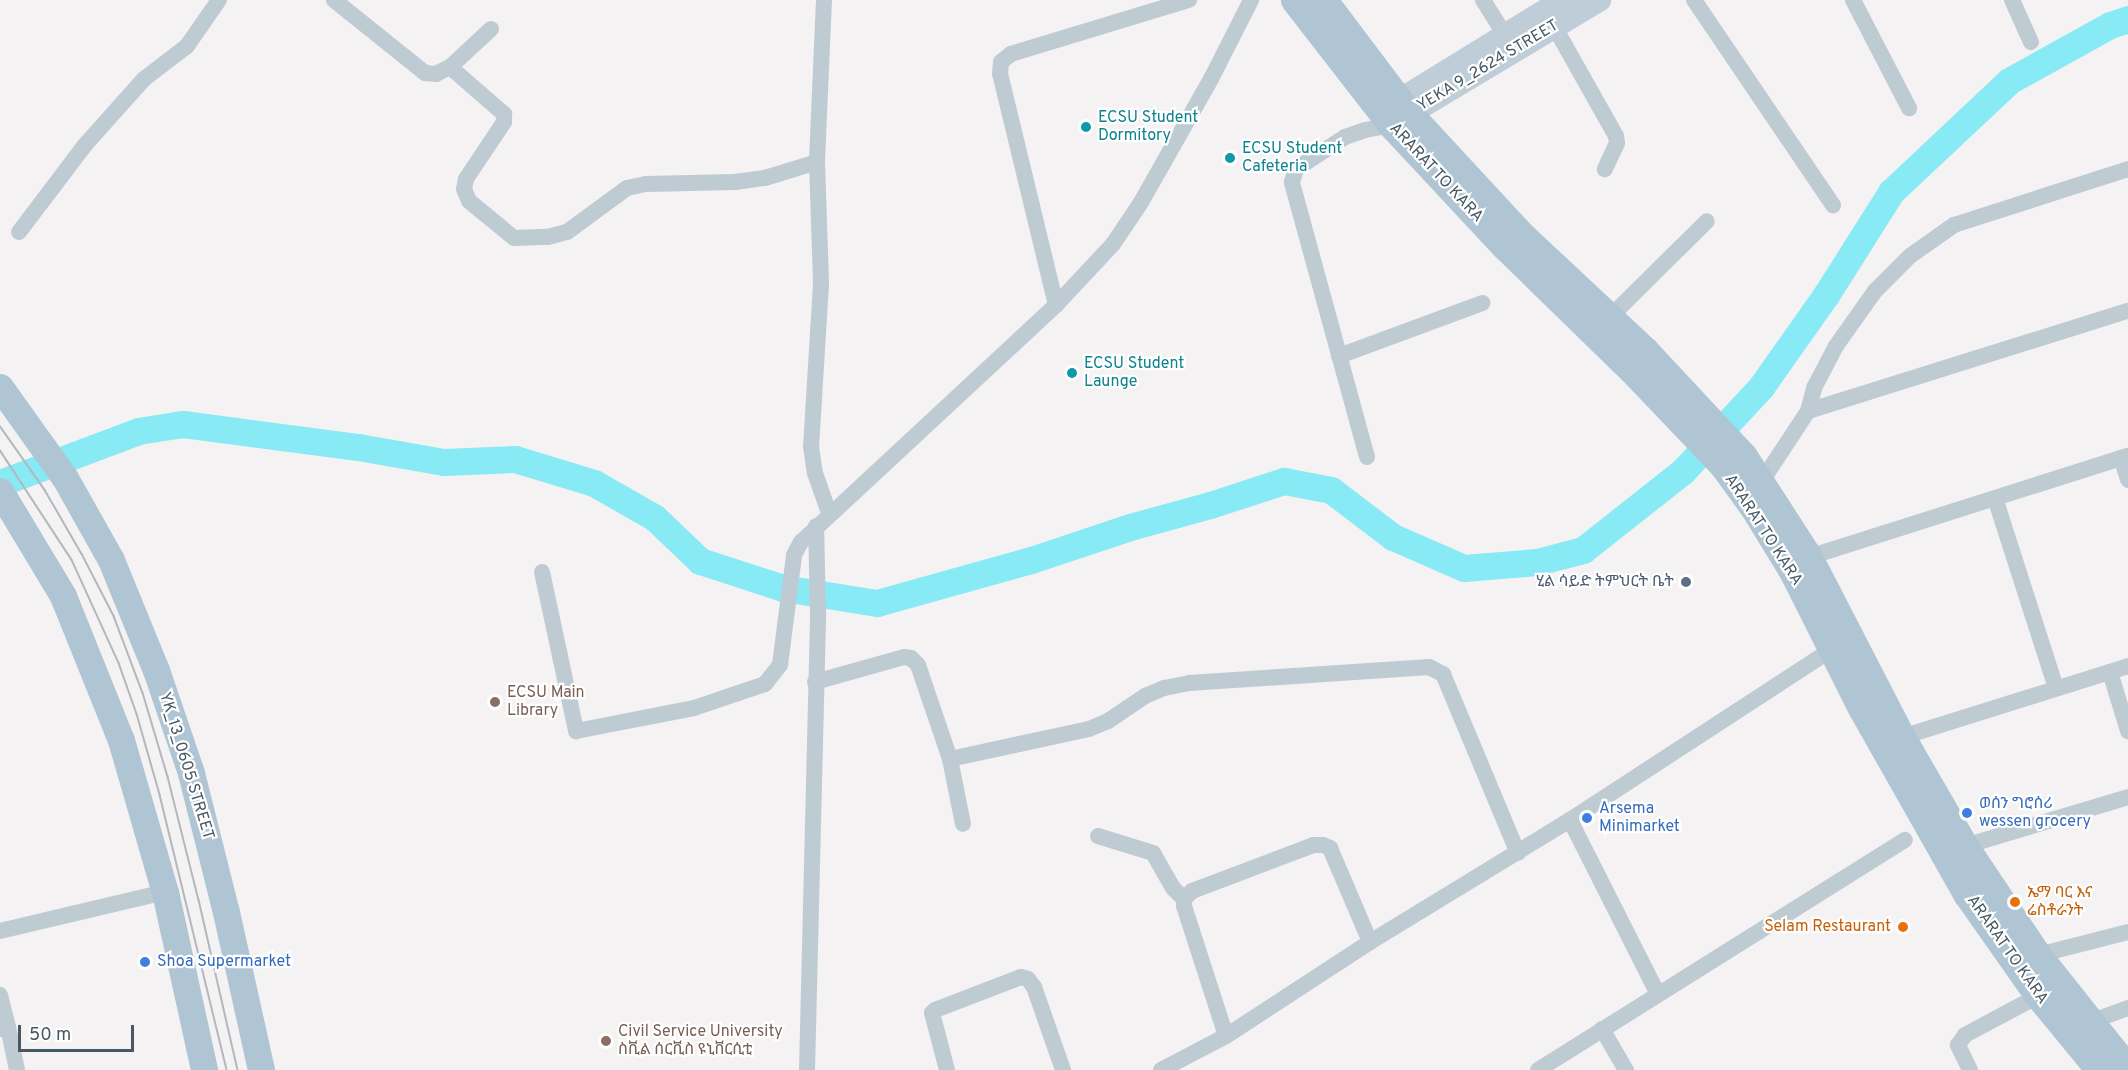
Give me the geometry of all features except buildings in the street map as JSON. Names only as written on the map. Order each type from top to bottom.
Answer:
[{"type":"main road","name":"ARARAT TO KARA","points":[[1294,0],[1389,116],[1703,428]]},
{"type":"main road","name":"ARARAT TO KARA","points":[[1324,0],[1389,116]]},
{"type":"main road","name":"YEKA 9_2624 STREET","points":[[1459,73],[1504,34],[1563,0]]},
{"type":"main road","name":"YEKA 9_2624 STREET","points":[[1389,116],[1459,73],[1554,26],[1599,0]]},
{"type":"main road","name":"ARARAT TO KARA","points":[[1512,239],[1610,317],[1763,496],[1809,557],[1842,642],[1861,708],[1967,895],[2038,996],[2128,1068]]},
{"type":"main road","name":"YK_13_0605 STREET","points":[[0,387],[64,478],[111,560],[156,670],[191,772],[226,912],[261,1070]]},
{"type":"main road","name":"ARARAT TO KARA","points":[[1763,496],[1792,571],[1842,642],[1902,737],[1965,846],[2037,956],[2079,1027],[2099,1070]]},
{"type":"main road","points":[[6,500],[63,596],[121,740],[165,892],[204,1070]]},
{"type":"street","points":[[19,231],[85,145],[144,79],[187,46],[219,0]]},
{"type":"street","points":[[328,0],[334,0],[425,73],[436,74],[450,67],[491,29]]},
{"type":"street","points":[[824,0],[817,162],[821,284],[812,446],[815,473],[829,513]]},
{"type":"street","points":[[1056,305],[1000,74],[1001,62],[1011,54],[1189,0]]},
{"type":"street","points":[[542,572],[576,731],[694,708],[765,684],[780,665],[794,555],[801,542],[829,513],[1056,305],[1125,228],[1211,79],[1251,0]]},
{"type":"street","points":[[1483,0],[1504,34]]},
{"type":"street","points":[[1694,0],[1833,205]]},
{"type":"street","points":[[1853,0],[1909,108]]},
{"type":"street","points":[[2012,0],[2031,42]]},
{"type":"street","points":[[1554,26],[1616,136],[1617,143],[1605,169]]},
{"type":"street","points":[[450,67],[504,114],[504,122],[466,179],[464,189],[469,201],[514,238],[539,238],[567,232],[627,188],[646,184],[735,182],[765,178],[817,162]]},
{"type":"street","points":[[1367,457],[1292,182],[1296,169],[1345,137],[1389,116]]},
{"type":"street","points":[[1763,496],[1808,411],[1814,388],[1836,346],[1875,291],[1910,256],[1954,225],[2128,169]]},
{"type":"street","points":[[1610,317],[1707,221]]},
{"type":"street","points":[[1339,356],[1482,303]]},
{"type":"street","points":[[1808,411],[2128,311]]},
{"type":"street","points":[[1809,557],[2125,457],[2128,480]]},
{"type":"street","points":[[1995,498],[2056,688]]},
{"type":"street","points":[[807,1070],[819,566],[816,526]]},
{"type":"street","points":[[1161,1070],[1226,1036],[1370,942],[1518,853],[1842,642]]},
{"type":"street","points":[[815,682],[904,657],[911,658],[918,665],[950,759],[963,824]]},
{"type":"street","points":[[1902,737],[2128,666]]},
{"type":"street","points":[[950,759],[1089,729],[1108,721],[1145,696],[1164,688],[1189,683],[1429,667],[1443,674],[1518,853]]},
{"type":"street","points":[[2110,672],[2128,731]]},
{"type":"street","points":[[1965,846],[2128,797]]},
{"type":"street","points":[[1570,820],[1658,994]]},
{"type":"street","points":[[1098,836],[1153,853],[1173,888],[1184,898],[1184,906],[1226,1036]]},
{"type":"street","points":[[1538,1070],[1905,840]]},
{"type":"street","points":[[1184,898],[1192,891],[1314,845],[1323,845],[1330,848],[1370,942]]},
{"type":"street","points":[[0,931],[165,892]]},
{"type":"street","points":[[2037,956],[2128,932]]},
{"type":"street","points":[[946,1070],[932,1013],[1021,977],[1028,979],[1034,987],[1064,1070]]},
{"type":"street","points":[[0,995],[4,1028],[16,1070]]},
{"type":"street","points":[[1970,1070],[1958,1045],[1965,1035],[2038,996]]},
{"type":"street","points":[[2079,1027],[2128,1008]]},
{"type":"street","points":[[1602,1029],[1626,1070]]},
{"type":"waterway","points":[[0,483],[138,431],[183,424],[358,447],[444,462],[515,459],[594,483],[655,518],[700,561],[783,588],[877,603],[1031,560],[1130,527],[1210,505],[1284,481],[1331,490],[1393,537],[1464,568],[1537,562],[1583,550],[1683,471],[1761,387],[1826,295],[1891,192],[2009,81],[2110,25],[2128,19]]},
{"type":"tram line","points":[[0,426],[45,490],[82,554],[114,616],[143,693],[168,777],[199,900],[238,1070]]},
{"type":"tram line","points":[[0,450],[72,560],[119,663],[137,714],[160,795],[227,1070]]},
{"type":"place","name":"ECSU Student Dormitory","points":[[1086,127]]},
{"type":"place","name":"ECSU Student Cafeteria","points":[[1230,158]]},
{"type":"place","name":"ECSU Student Launge","points":[[1072,373]]},
{"type":"place","name":"ሂል ሳይድ ትምህርት ቤት","points":[[1686,582]]},
{"type":"place","name":"ECSU Main Library","points":[[495,702]]},
{"type":"place","name":"ወሰን ግሮሰሪ wessen grocery","points":[[1967,813]]},
{"type":"place","name":"Arsema Minimarket","points":[[1587,818]]},
{"type":"place","name":"ኤማ ባር እና ሬስቶራንት","points":[[2015,902]]},
{"type":"place","name":"Selam Restaurant","points":[[1903,927]]},
{"type":"place","name":"Shoa Supermarket","points":[[145,962]]},
{"type":"place","name":"Civil Service University ስቪል ሰርቪስ ዩኒቨርሲቲ","points":[[606,1041]]}]
